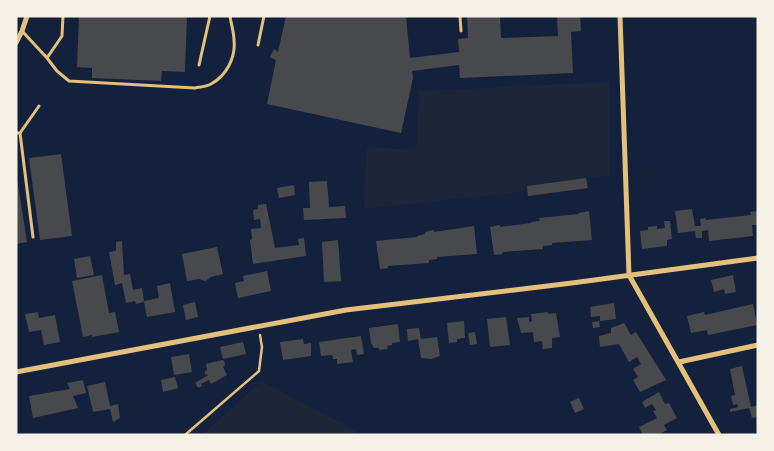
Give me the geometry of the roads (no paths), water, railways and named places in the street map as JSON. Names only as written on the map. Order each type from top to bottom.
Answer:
[{"type":"street","points":[[16,43],[27,16]]},
{"type":"street","points":[[620,16],[629,276],[719,435]]},
{"type":"street","points":[[16,372],[346,310],[629,276],[758,258]]},
{"type":"street","points":[[679,362],[758,345]]},
{"type":"lane","points":[[47,58],[62,36],[63,16]]},
{"type":"lane","points":[[199,65],[210,16]]},
{"type":"lane","points":[[22,31],[63,78],[76,82],[195,88],[210,85],[222,76],[230,65],[234,54],[235,41],[230,16]]},
{"type":"lane","points":[[258,46],[264,16]]},
{"type":"lane","points":[[460,16],[461,31]]},
{"type":"lane","points":[[33,237],[18,133],[39,106]]}]
